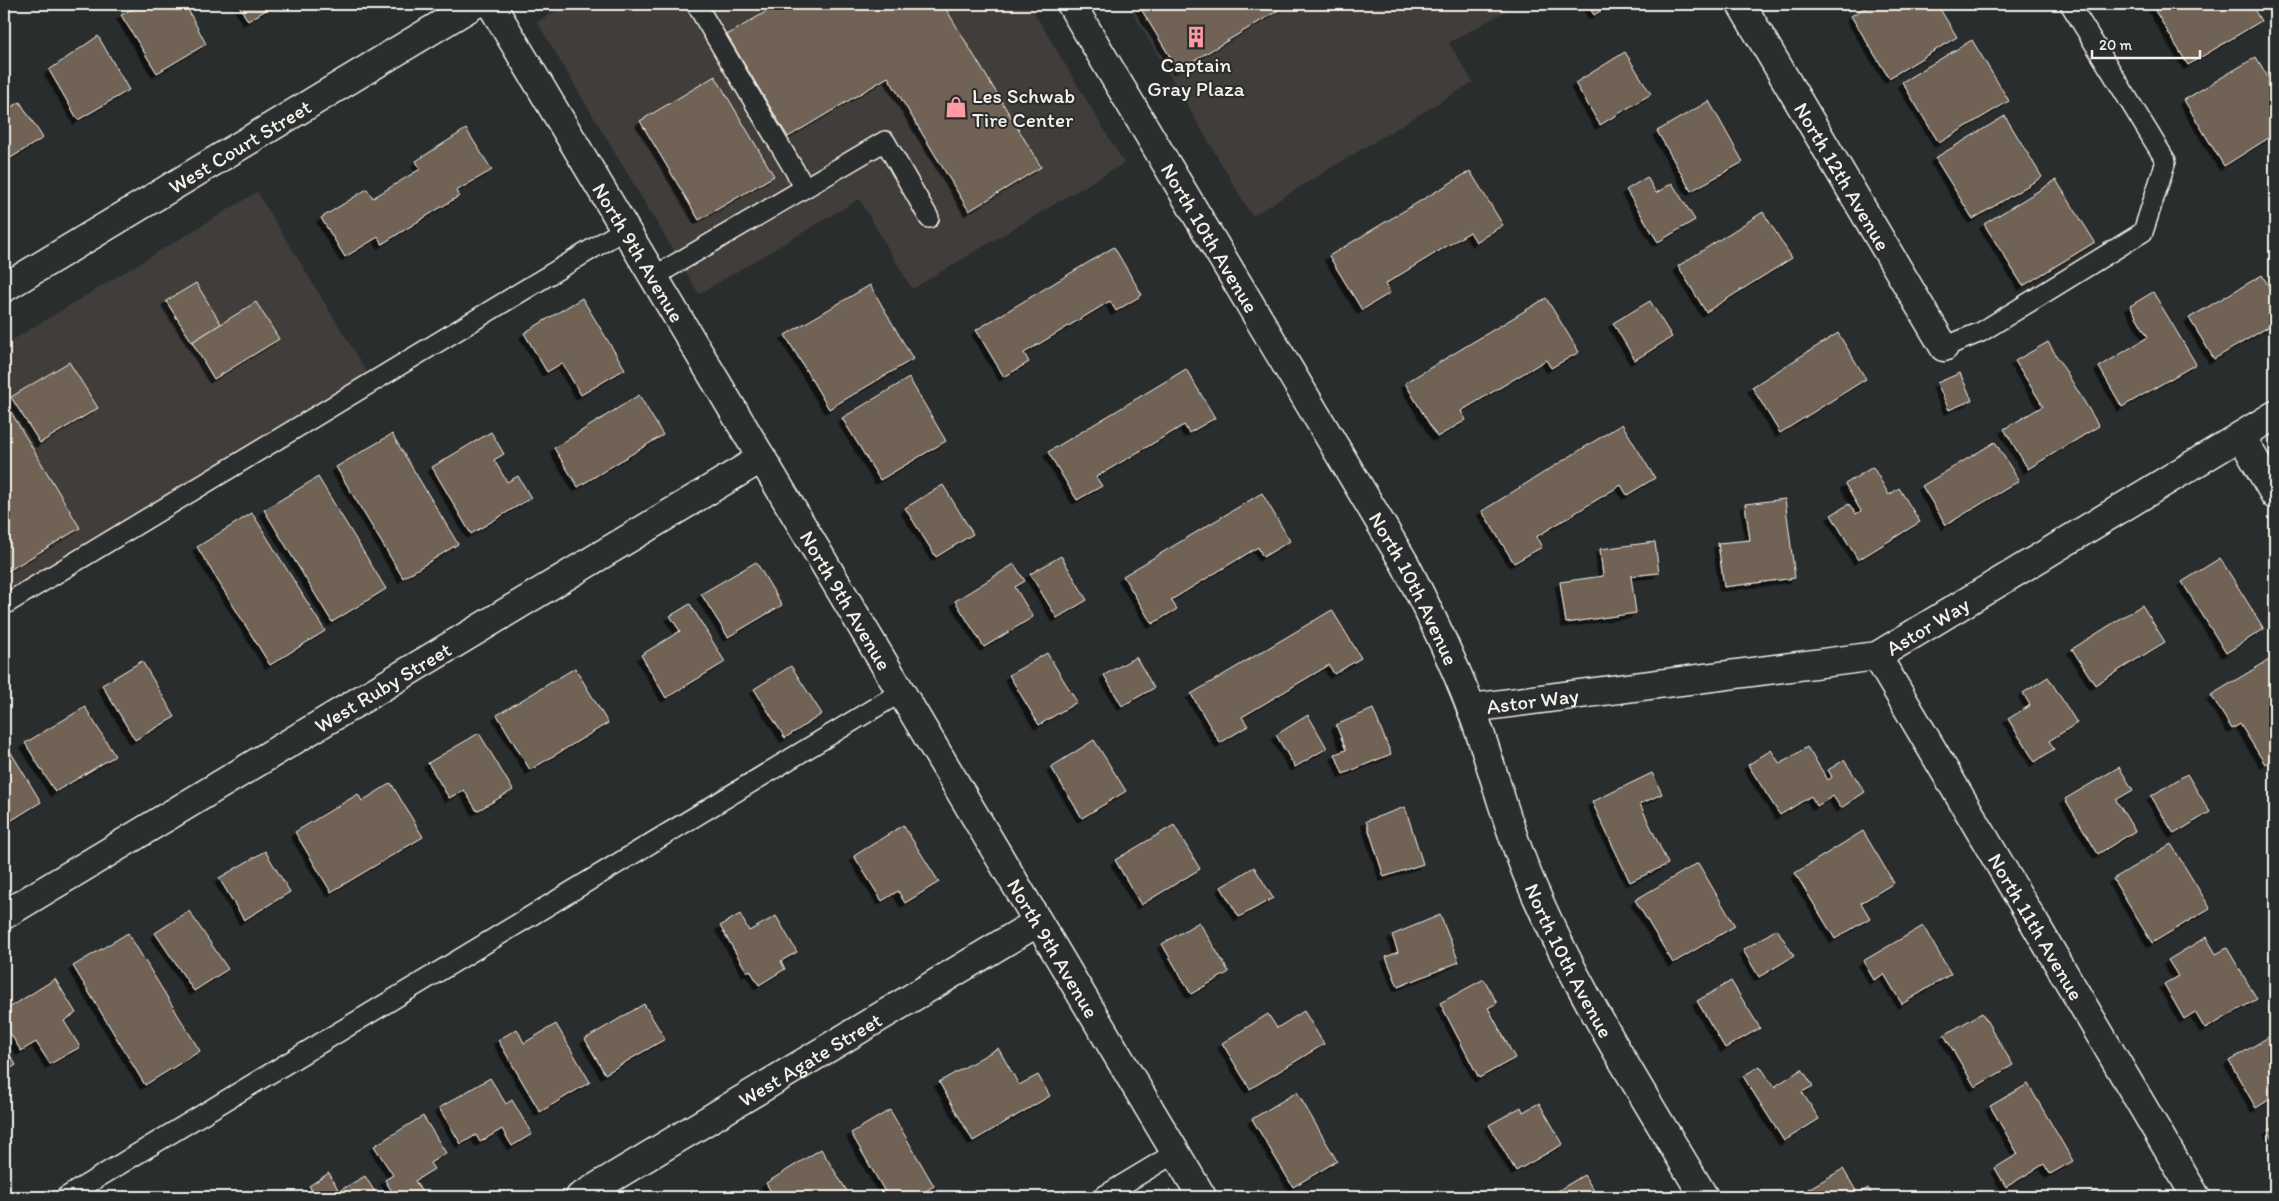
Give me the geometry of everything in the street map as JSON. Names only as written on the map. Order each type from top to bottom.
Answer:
[{"type":"street","name":"West Court Street","points":[[4,288],[475,4]]},
{"type":"street","name":"North 9th Avenue","points":[[490,4],[1202,1197]]},
{"type":"street","name":"North 10th Avenue","points":[[1071,4],[1404,564],[1442,638],[1471,708],[1527,875],[1561,951],[1601,1024],[1704,1197]]},
{"type":"street","name":"North 12th Avenue","points":[[1741,4],[1944,348]]},
{"type":"street","name":"Astor Way","points":[[1471,708],[1877,656],[2275,415]]},
{"type":"street","points":[[2241,436],[2275,495]]},
{"type":"street","name":"West Ruby Street","points":[[4,915],[762,458]]},
{"type":"street","name":"North 11th Avenue","points":[[1877,656],[2196,1197]]},
{"type":"street","name":"West Agate Street","points":[[580,1197],[1038,922]]},
{"type":"lane","points":[[696,4],[805,188]]},
{"type":"lane","points":[[1944,348],[1981,332],[2143,232],[2166,161],[2070,4]]},
{"type":"lane","points":[[653,277],[885,141],[928,218]]},
{"type":"lane","points":[[4,605],[625,229]]},
{"type":"lane","points":[[66,1197],[901,692]]},
{"type":"lane","points":[[1102,1197],[1175,1153]]},
{"type":"shaded area","points":[[568,4],[1029,4],[1124,163],[912,289],[859,199],[699,294],[537,22]]},
{"type":"shaded area","points":[[1128,4],[1518,4],[1449,43],[1473,82],[1252,216]]},
{"type":"shaded area","points":[[257,192],[373,382],[4,608],[4,345]]},
{"type":"building","points":[[141,4],[185,4],[206,44],[157,73],[121,15]]},
{"type":"building","points":[[238,4],[276,4],[248,21]]},
{"type":"building","name":"Les Schwab Tire Center","points":[[779,4],[943,4],[1041,167],[969,211],[888,77],[788,137],[727,35]]},
{"type":"building","name":"Captain Gray Plaza","points":[[1138,4],[1289,4],[1178,70]]},
{"type":"building","points":[[1587,4],[1612,4],[1594,15]]},
{"type":"building","points":[[1872,4],[1937,4],[1957,37],[1889,78],[1851,16]]},
{"type":"building","points":[[2151,4],[2251,4],[2261,21],[2188,65]]},
{"type":"building","points":[[98,36],[129,90],[78,120],[49,70]]},
{"type":"building","points":[[1972,40],[2009,101],[1939,143],[1902,82]]},
{"type":"building","points":[[1625,52],[1651,94],[1600,125],[1575,83]]},
{"type":"building","points":[[2256,57],[2275,89],[2275,134],[2224,166],[2184,100]]},
{"type":"building","points":[[715,76],[774,176],[699,220],[640,121]]},
{"type":"building","points":[[1709,101],[1743,162],[1691,191],[1657,131]]},
{"type":"building","points":[[20,102],[43,138],[4,162],[4,111]]},
{"type":"building","points":[[2005,116],[2042,177],[1973,219],[1935,158]]},
{"type":"building","points":[[466,129],[492,170],[456,191],[459,196],[382,244],[378,237],[345,257],[321,218],[367,189],[373,198],[420,169],[416,161]]},
{"type":"building","points":[[1470,171],[1503,225],[1476,242],[1470,232],[1385,284],[1390,293],[1362,310],[1329,256]]},
{"type":"building","points":[[1647,177],[1656,193],[1672,183],[1695,220],[1658,242],[1626,190]]},
{"type":"building","points":[[2056,180],[2095,242],[2023,286],[1984,224]]},
{"type":"building","points":[[1763,212],[1792,258],[1706,312],[1678,266]]},
{"type":"building","points":[[1114,247],[1142,295],[1116,311],[1110,301],[1024,353],[1029,362],[1004,377],[976,330]]},
{"type":"building","points":[[2262,275],[2275,297],[2275,323],[2214,359],[2189,318]]},
{"type":"building","points":[[196,283],[221,324],[192,342],[166,301]]},
{"type":"building","points":[[870,285],[913,359],[829,409],[785,335]]},
{"type":"building","points":[[2153,292],[2196,364],[2122,407],[2099,367],[2148,337],[2130,306]]},
{"type":"building","points":[[582,298],[625,369],[581,395],[562,363],[547,372],[524,333]]},
{"type":"building","points":[[1546,298],[1579,352],[1551,368],[1546,360],[1461,411],[1466,420],[1437,437],[1405,383]]},
{"type":"building","points":[[1650,301],[1672,337],[1635,360],[1613,323]]},
{"type":"building","points":[[256,302],[279,339],[214,379],[192,342]]},
{"type":"building","points":[[1838,333],[1866,379],[1780,433],[1752,387]]},
{"type":"building","points":[[2048,342],[2099,426],[2028,469],[2004,429],[2043,406],[2015,361]]},
{"type":"building","points":[[69,362],[98,408],[40,443],[11,397]]},
{"type":"building","points":[[1186,369],[1215,418],[1189,433],[1184,425],[1096,477],[1102,486],[1077,500],[1048,452]]},
{"type":"building","points":[[1960,373],[1972,400],[1949,410],[1937,383]]},
{"type":"building","points":[[909,378],[946,441],[880,480],[842,418]]},
{"type":"building","points":[[639,395],[663,435],[578,487],[554,448]]},
{"type":"building","points":[[5,402],[80,528],[8,571],[4,565]]},
{"type":"building","points":[[1622,424],[1655,478],[1627,495],[1621,485],[1536,537],[1542,547],[1514,563],[1482,511]]},
{"type":"building","points":[[491,432],[504,454],[494,460],[507,482],[518,476],[531,498],[471,534],[432,467]]},
{"type":"building","points":[[392,434],[458,544],[403,578],[336,467]]},
{"type":"building","points":[[1995,442],[2019,481],[1946,525],[1922,486]]},
{"type":"building","points":[[1873,467],[1889,495],[1899,488],[1920,522],[1858,560],[1831,515],[1849,504],[1856,514],[1861,511],[1845,484]]},
{"type":"building","points":[[318,477],[386,589],[332,622],[264,510]]},
{"type":"building","points":[[943,485],[973,534],[936,557],[905,508]]},
{"type":"building","points":[[1262,493],[1290,541],[1263,557],[1258,547],[1171,600],[1177,609],[1152,624],[1123,576]]},
{"type":"building","points":[[1785,499],[1795,578],[1724,587],[1718,543],[1750,540],[1745,504]]},
{"type":"building","points":[[252,513],[325,631],[270,665],[197,547]]},
{"type":"building","points":[[1655,542],[1659,573],[1631,576],[1636,613],[1566,623],[1560,582],[1603,576],[1600,549]]},
{"type":"building","points":[[1061,556],[1087,600],[1057,618],[1030,574]]},
{"type":"building","points":[[2220,558],[2264,629],[2226,653],[2182,582]]},
{"type":"building","points":[[756,562],[782,605],[728,637],[701,594]]},
{"type":"building","points":[[1014,564],[1025,581],[1015,587],[1033,617],[984,647],[955,601]]},
{"type":"building","points":[[690,604],[725,662],[666,698],[641,655],[680,631],[670,616]]},
{"type":"building","points":[[2142,605],[2165,642],[2095,685],[2072,649]]},
{"type":"building","points":[[1332,610],[1361,658],[1334,674],[1329,665],[1242,717],[1248,726],[1220,743],[1191,694]]},
{"type":"building","points":[[1047,653],[1077,702],[1039,725],[1009,675]]},
{"type":"building","points":[[1136,657],[1154,688],[1122,706],[1104,675]]},
{"type":"building","points":[[2274,657],[2275,757],[2265,764],[2240,724],[2232,729],[2211,695]]},
{"type":"building","points":[[142,661],[175,717],[135,740],[102,685]]},
{"type":"building","points":[[791,666],[822,714],[785,738],[754,689]]},
{"type":"building","points":[[575,668],[608,723],[530,770],[497,715]]},
{"type":"building","points":[[2048,677],[2077,723],[2049,741],[2054,749],[2035,762],[2008,719],[2030,705],[2023,693]]},
{"type":"building","points":[[85,707],[115,756],[55,792],[25,743]]},
{"type":"building","points":[[1373,709],[1391,754],[1343,774],[1335,754],[1346,750],[1336,725]]},
{"type":"building","points":[[1308,715],[1327,748],[1295,767],[1276,735]]},
{"type":"building","points":[[479,733],[513,790],[477,811],[464,790],[449,798],[428,763]]},
{"type":"building","points":[[1094,740],[1126,791],[1082,818],[1051,767]]},
{"type":"building","points":[[4,741],[41,802],[4,825]]},
{"type":"building","points":[[1807,747],[1828,780],[1832,777],[1828,770],[1844,760],[1865,792],[1841,808],[1833,796],[1817,806],[1811,796],[1780,815],[1748,765],[1771,750],[1780,764]]},
{"type":"building","points":[[2119,767],[2133,790],[2116,800],[2135,831],[2098,854],[2065,799]]},
{"type":"building","points":[[1652,773],[1662,794],[1640,804],[1668,864],[1630,882],[1592,802]]},
{"type":"building","points":[[2187,774],[2210,812],[2174,834],[2151,796]]},
{"type":"building","points":[[391,783],[423,837],[331,892],[295,832],[358,794],[362,801]]},
{"type":"building","points":[[1405,807],[1423,864],[1384,877],[1366,821]]},
{"type":"building","points":[[903,825],[939,882],[905,903],[898,891],[882,901],[854,856]]},
{"type":"building","points":[[1174,825],[1200,869],[1141,905],[1115,860]]},
{"type":"building","points":[[1863,831],[1894,883],[1861,903],[1870,918],[1835,939],[1795,873]]},
{"type":"building","points":[[2171,844],[2210,908],[2152,943],[2113,879]]},
{"type":"building","points":[[265,851],[290,892],[244,920],[219,878]]},
{"type":"building","points":[[1698,863],[1735,926],[1673,963],[1635,900]]},
{"type":"building","points":[[1254,867],[1273,898],[1239,917],[1221,887]]},
{"type":"building","points":[[189,911],[228,969],[194,991],[155,933]]},
{"type":"building","points":[[740,914],[749,931],[776,916],[797,952],[781,961],[785,969],[759,985],[750,970],[747,972],[720,926]]},
{"type":"building","points":[[1440,915],[1459,962],[1398,987],[1386,957],[1398,952],[1392,935]]},
{"type":"building","points":[[1199,922],[1229,972],[1191,994],[1162,944]]},
{"type":"building","points":[[1923,926],[1951,974],[1902,1004],[1884,974],[1874,980],[1863,961]]},
{"type":"building","points":[[1777,929],[1794,956],[1759,977],[1743,950]]},
{"type":"building","points":[[128,933],[200,1051],[145,1085],[73,966]]},
{"type":"building","points":[[2206,937],[2216,954],[2227,948],[2257,999],[2205,1029],[2195,1012],[2184,1019],[2164,984],[2178,976],[2168,960]]},
{"type":"building","points":[[55,979],[76,1013],[64,1021],[80,1047],[50,1064],[36,1042],[21,1051],[4,1023],[4,1011]]},
{"type":"building","points":[[1484,979],[1497,1003],[1488,1008],[1515,1058],[1479,1078],[1440,1003]]},
{"type":"building","points":[[1731,981],[1760,1028],[1725,1048],[1697,1001]]},
{"type":"building","points":[[644,1004],[665,1039],[605,1074],[585,1039]]},
{"type":"building","points":[[1304,1011],[1324,1044],[1250,1089],[1222,1043],[1268,1014],[1277,1028]]},
{"type":"building","points":[[1982,1013],[2013,1065],[1975,1087],[1944,1035]]},
{"type":"building","points":[[556,1024],[590,1082],[540,1112],[498,1040],[517,1029],[524,1043]]},
{"type":"building","points":[[2275,1033],[2275,1096],[2256,1108],[2229,1061]]},
{"type":"building","points":[[4,1045],[16,1065],[4,1073]]},
{"type":"building","points":[[998,1048],[1019,1085],[1038,1075],[1050,1096],[973,1141],[939,1082]]},
{"type":"building","points":[[1760,1066],[1774,1087],[1802,1069],[1813,1086],[1802,1092],[1819,1119],[1784,1141],[1743,1076]]},
{"type":"building","points":[[490,1078],[506,1104],[512,1100],[532,1134],[512,1146],[502,1129],[480,1142],[476,1135],[461,1144],[439,1108]]},
{"type":"building","points":[[2028,1084],[2073,1161],[2050,1174],[2044,1164],[2006,1187],[1995,1168],[2018,1154],[1990,1106]]},
{"type":"building","points":[[1297,1092],[1337,1161],[1293,1187],[1252,1119]]},
{"type":"building","points":[[1539,1103],[1563,1144],[1516,1171],[1489,1125],[1521,1107],[1523,1112]]},
{"type":"building","points":[[890,1110],[934,1186],[916,1197],[888,1197],[851,1133]]},
{"type":"building","points":[[423,1116],[446,1153],[430,1163],[434,1169],[415,1181],[425,1197],[395,1197],[385,1180],[393,1175],[374,1146]]},
{"type":"building","points":[[2275,1126],[2275,1142],[2268,1130]]},
{"type":"building","points":[[821,1149],[847,1191],[837,1197],[774,1197],[766,1183]]},
{"type":"building","points":[[1843,1169],[1858,1194],[1868,1188],[1874,1197],[1812,1197],[1808,1189]]},
{"type":"building","points":[[329,1173],[339,1191],[365,1176],[378,1197],[316,1197],[309,1186]]},
{"type":"building","points":[[1584,1175],[1598,1197],[1549,1197],[1549,1196]]},
{"type":"building","points":[[2095,1191],[2099,1197],[2084,1197]]},
{"type":"place","name":"Captain Gray Plaza","points":[[1196,37]]},
{"type":"place","name":"Les Schwab Tire Center","points":[[956,107]]}]
